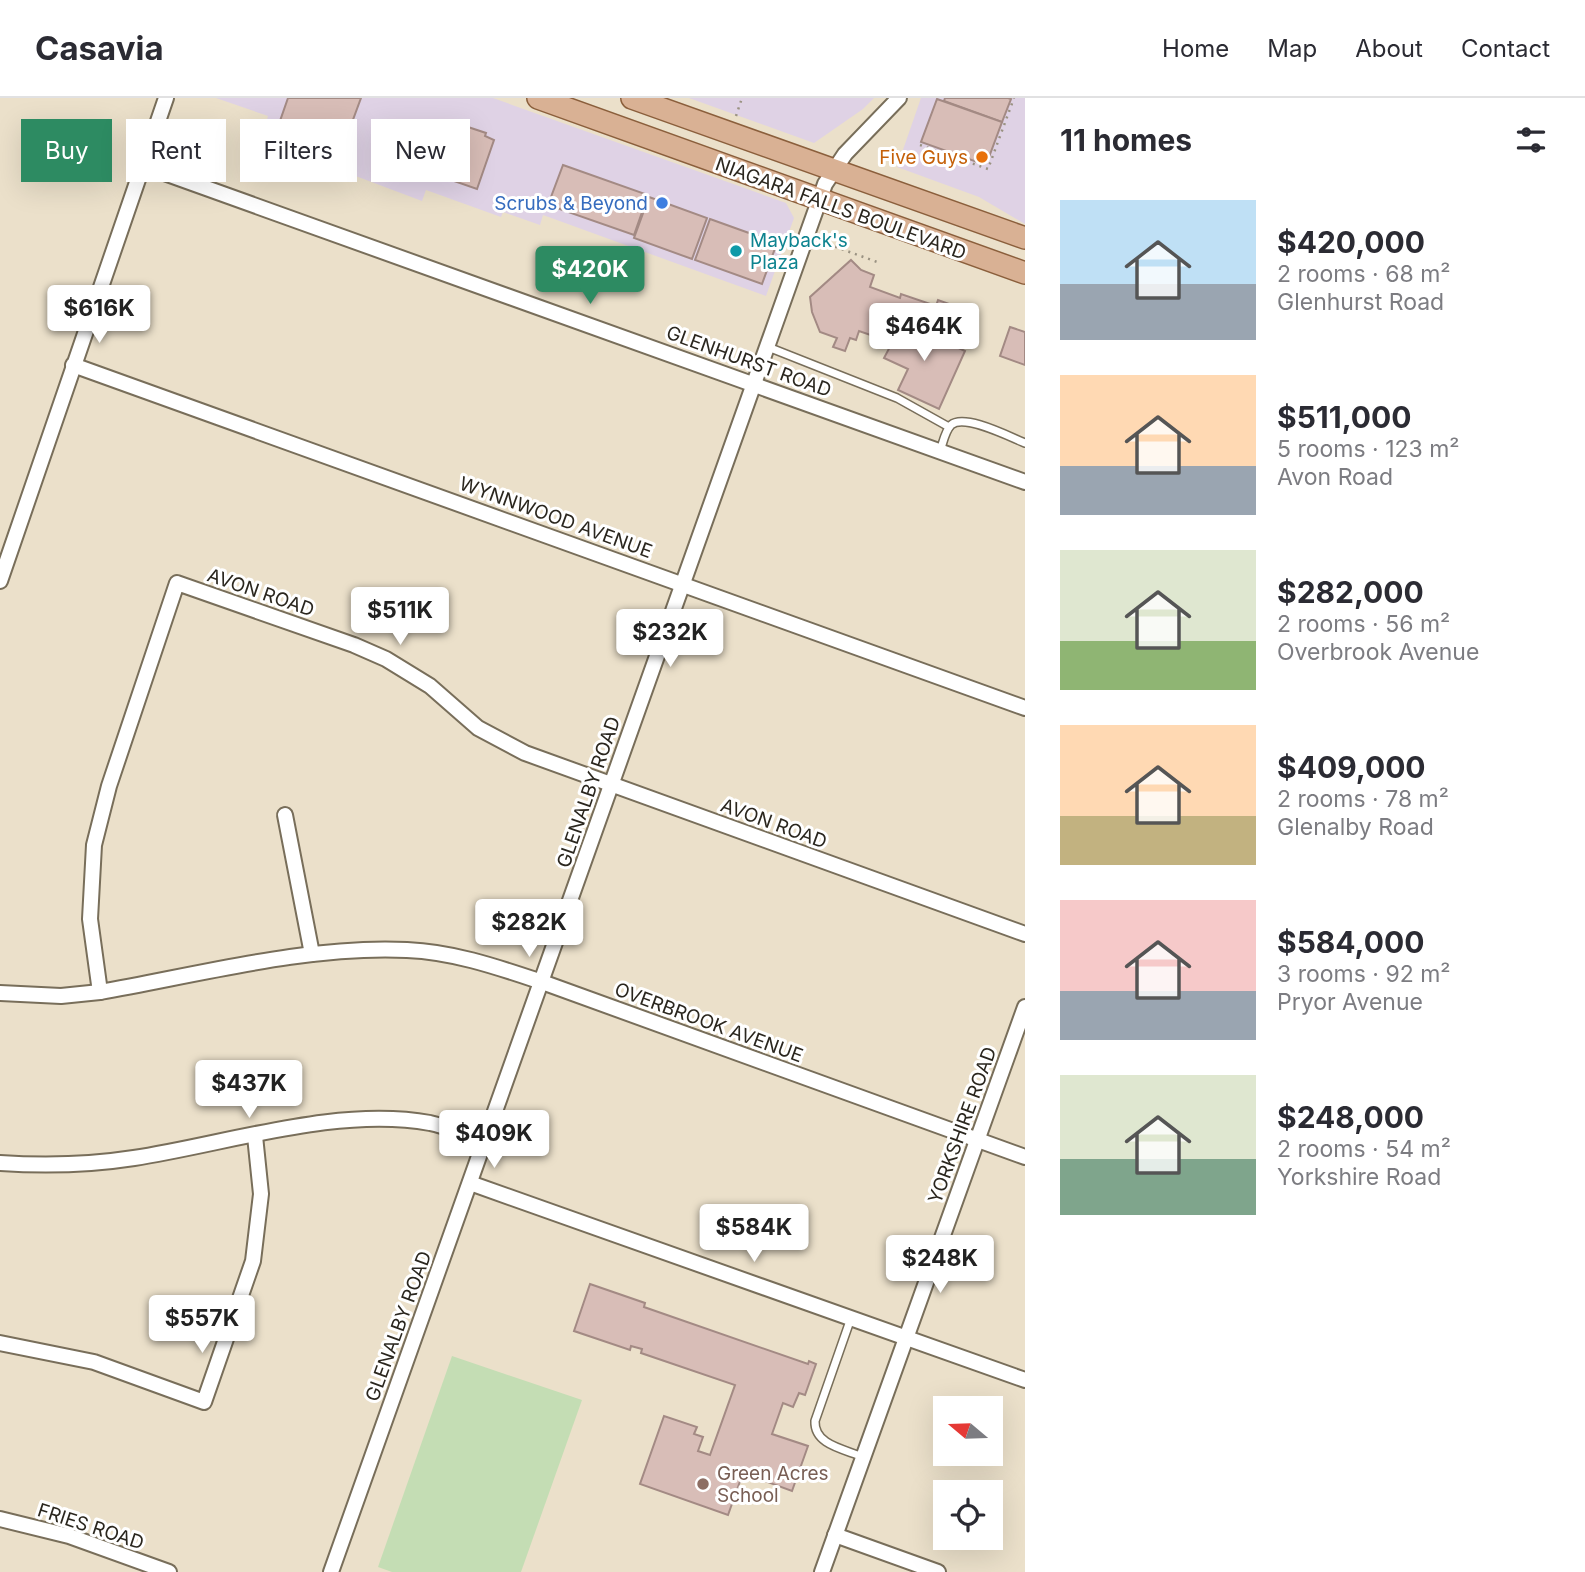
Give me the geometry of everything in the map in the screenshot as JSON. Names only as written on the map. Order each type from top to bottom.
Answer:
[{"type":"main road","name":"NIAGARA FALLS BOULEVARD","points":[[538,98],[826,184],[1025,238]]},
{"type":"main road","name":"NIAGARA FALLS BOULEVARD","points":[[632,98],[1025,274]]},
{"type":"street","points":[[158,119],[166,98]]},
{"type":"street","points":[[826,184],[899,98]]},
{"type":"street","points":[[0,581],[136,182]]},
{"type":"street","name":"GLENHURST ROAD","points":[[190,182],[1025,482]]},
{"type":"street","name":"GLENALBY ROAD","points":[[331,1572],[826,184]]},
{"type":"street","name":"WYNNWOOD AVENUE","points":[[73,365],[1025,708]]},
{"type":"street","name":"AVON ROAD","points":[[100,992],[90,919],[94,845],[109,786],[177,583],[354,645],[386,659],[422,681],[478,728],[504,744],[1025,934]]},
{"type":"street","points":[[285,815],[312,954]]},
{"type":"street","name":"OVERBROOK AVENUE","points":[[0,993],[61,996],[100,992],[312,954],[367,949],[436,953],[490,964],[542,982],[1025,1157]]},
{"type":"street","name":"YORKSHIRE ROAD","points":[[822,1572],[1025,1007]]},
{"type":"street","points":[[0,1163],[94,1163],[326,1123],[394,1119],[439,1125],[485,1144]]},
{"type":"street","points":[[0,1343],[94,1362],[204,1402],[248,1279],[257,1242],[261,1194],[255,1136]]},
{"type":"street","points":[[470,1184],[1025,1380]]},
{"type":"street","name":"FRIES ROAD","points":[[0,1519],[69,1536],[152,1569],[169,1572]]},
{"type":"street","points":[[835,1535],[938,1572]]},
{"type":"lane","points":[[768,346],[897,398],[949,427]]},
{"type":"lane","points":[[940,451],[949,427],[957,421],[971,421],[1025,443]]},
{"type":"lane","points":[[851,1317],[815,1420],[815,1429],[823,1441],[863,1457]]},
{"type":"path","points":[[736,116],[742,98]]},
{"type":"path","points":[[920,145],[988,169],[1014,98]]},
{"type":"path","points":[[822,242],[880,262]]},
{"type":"shaded area","points":[[216,98],[493,98],[786,203],[794,218],[766,296],[543,215],[540,225],[503,212],[501,217],[426,190],[422,201],[372,182],[470,182],[470,119],[371,119],[371,182],[357,177],[357,119],[267,119],[268,116]]},
{"type":"shaded area","points":[[689,98],[874,98],[863,109],[814,143]]},
{"type":"shaded area","points":[[921,98],[1025,98],[1025,224],[979,197],[897,167]]},
{"type":"green space","points":[[452,1356],[582,1400],[521,1572],[392,1572],[378,1567]]},
{"type":"building","points":[[288,98],[361,98],[353,119],[281,119]]},
{"type":"building","points":[[945,98],[1011,99],[1002,122],[944,101]]},
{"type":"building","points":[[937,99],[1002,122],[989,157],[977,162],[921,142]]},
{"type":"building","points":[[470,128],[486,133],[485,136],[494,140],[477,189],[457,182],[470,182]]},
{"type":"building","points":[[563,165],[648,195],[634,235],[548,205]]},
{"type":"building","points":[[649,197],[707,218],[692,259],[634,238]]},
{"type":"building","name":"Mayback's Plaza","points":[[710,219],[777,243],[762,284],[695,260]]},
{"type":"building","points":[[851,260],[861,270],[874,275],[870,287],[900,298],[901,294],[936,306],[938,300],[955,306],[946,331],[901,316],[888,341],[859,331],[856,340],[850,338],[845,351],[833,347],[837,338],[820,332],[812,312],[810,297]]},
{"type":"building","points":[[900,320],[965,351],[939,409],[898,390],[908,369],[884,358],[892,343],[888,341],[895,323],[898,325]]},
{"type":"building","points":[[1010,327],[1025,332],[1025,365],[1000,356]]},
{"type":"building","points":[[590,1284],[645,1303],[644,1307],[808,1364],[809,1361],[816,1364],[805,1395],[799,1393],[793,1407],[783,1403],[772,1434],[808,1446],[792,1491],[743,1473],[728,1515],[640,1484],[664,1416],[697,1427],[694,1434],[703,1437],[698,1451],[710,1455],[735,1385],[641,1353],[642,1349],[631,1346],[630,1350],[574,1331]]},
{"type":"place","name":"Five Guys","points":[[982,157]]},
{"type":"place","name":"Scrubs & Beyond","points":[[662,203]]},
{"type":"place","name":"Mayback's Plaza","points":[[736,251]]},
{"type":"place","name":"Green Acres School","points":[[703,1484]]}]
